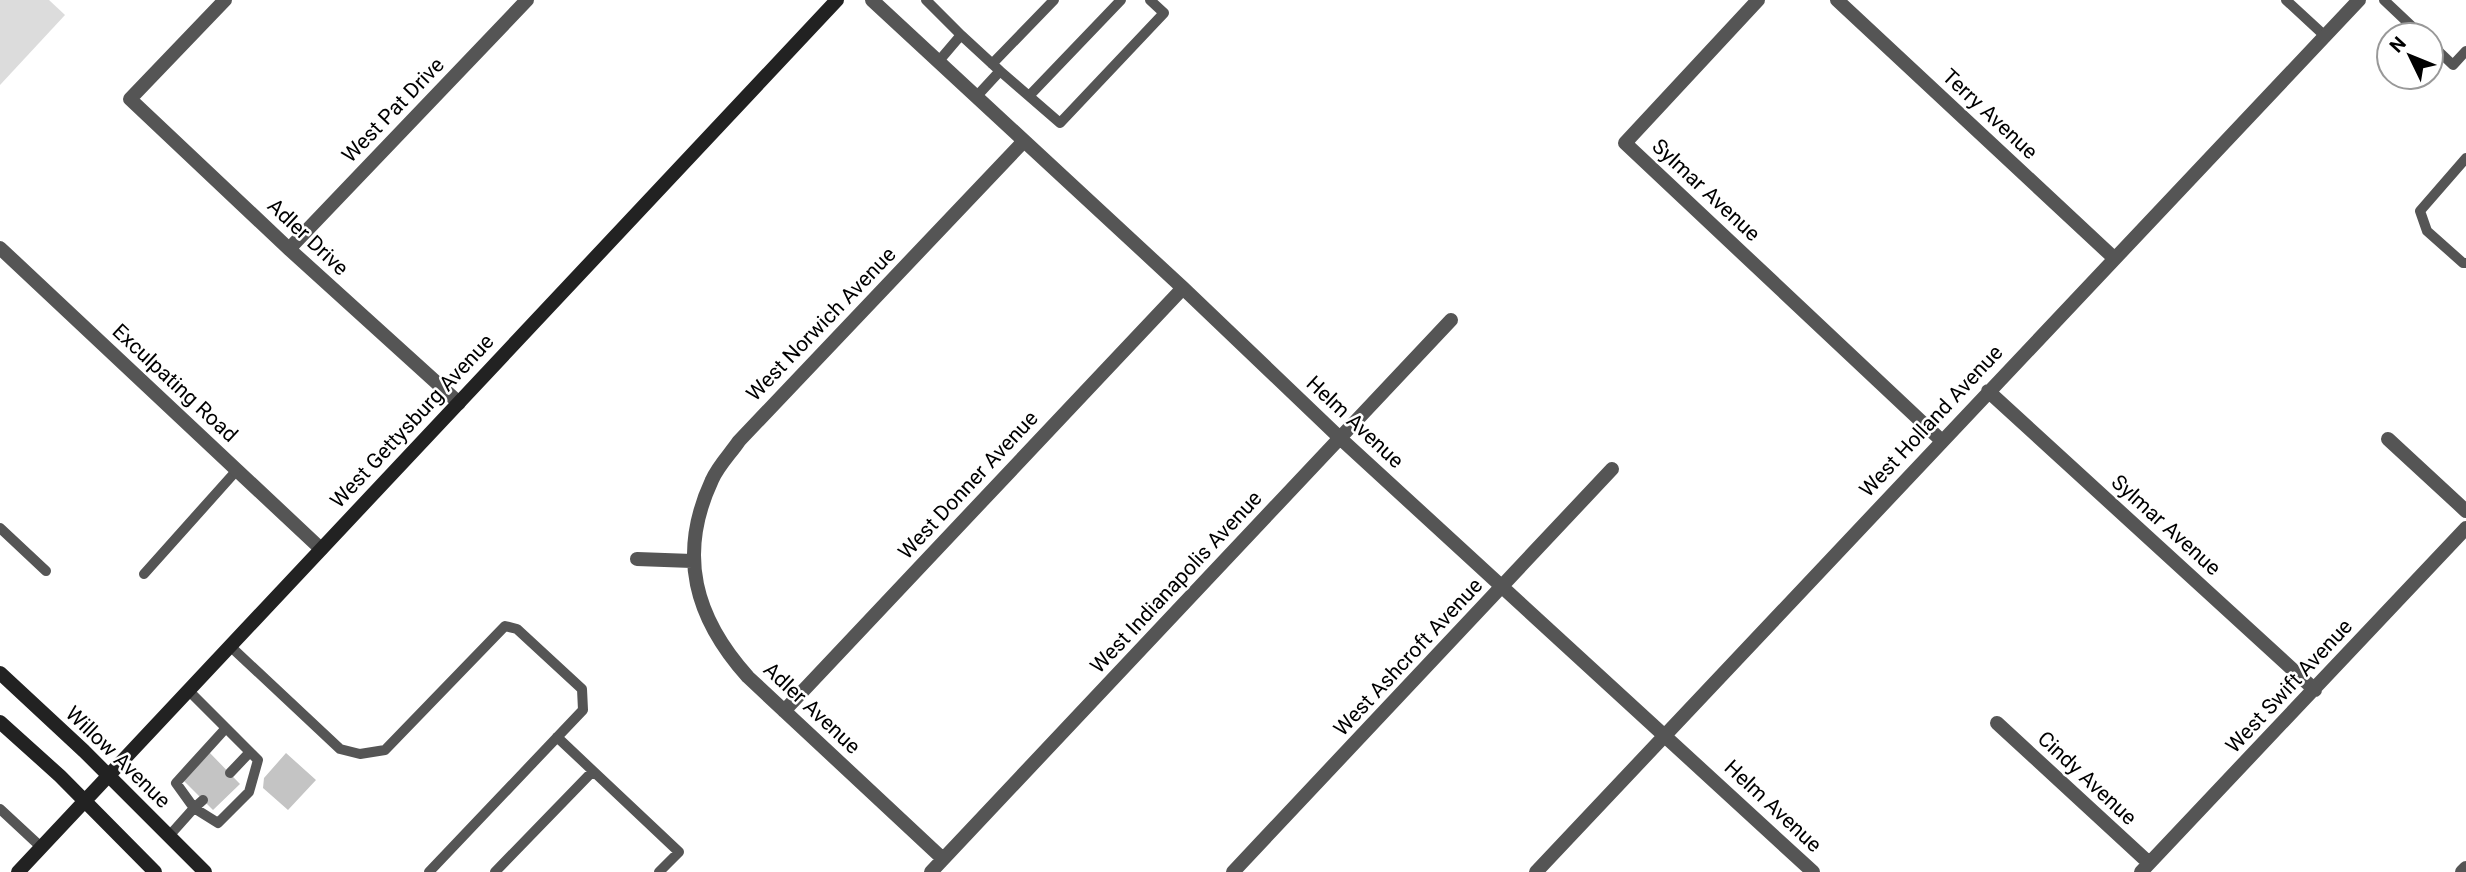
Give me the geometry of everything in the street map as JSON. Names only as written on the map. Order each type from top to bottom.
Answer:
[{"type":"street","name":"Adler Drive","points":[[225,0],[130,99],[289,249],[459,403]]},
{"type":"street","name":"West Pat Drive","points":[[289,249],[527,0]]},
{"type":"street","name":"West Gettysburg Avenue","points":[[18,872],[837,0]]},
{"type":"street","name":"Helm Avenue","points":[[872,0],[1183,288],[1341,439],[1813,872]]},
{"type":"street","name":"Sylmar Avenue","points":[[1758,0],[1625,143],[1942,441]]},
{"type":"street","name":"Terry Avenue","points":[[1837,0],[2114,258]]},
{"type":"street","name":"West Holland Avenue","points":[[1536,872],[2359,0]]},
{"type":"street","name":"West Norwich Avenue","points":[[692,561],[697,521],[712,479],[740,441],[1024,141]]},
{"type":"street","name":"Exculpating Road","points":[[0,248],[321,549]]},
{"type":"street","name":"West Donner Avenue","points":[[784,711],[1183,288]]},
{"type":"street","name":"West Indianapolis Avenue","points":[[931,872],[1451,320]]},
{"type":"street","name":"Sylmar Avenue","points":[[1989,391],[2315,690]]},
{"type":"street","points":[[2388,439],[2466,511]]},
{"type":"street","name":"West Ashcroft Avenue","points":[[1233,872],[1612,469]]},
{"type":"street","name":"West Swift Avenue","points":[[2145,868],[2466,528]]},
{"type":"street","points":[[637,559],[692,561]]},
{"type":"street","name":"Adler Avenue","points":[[692,561],[699,597],[711,626],[728,655],[943,859]]},
{"type":"street","name":"Willow Avenue","points":[[0,673],[109,775],[205,872]]},
{"type":"street","points":[[0,722],[85,801],[155,872]]},
{"type":"street","name":"Cindy Avenue","points":[[1997,723],[2145,868]]},
{"type":"street","points":[[2462,872],[2466,868]]},
{"type":"lane","points":[[926,0],[961,35],[1060,123],[1164,13],[1150,0]]},
{"type":"lane","points":[[976,97],[996,67],[1054,0]]},
{"type":"lane","points":[[1029,96],[1121,0]]},
{"type":"lane","points":[[2286,0],[2325,36]]},
{"type":"lane","points":[[2384,0],[2406,21]]},
{"type":"lane","points":[[938,62],[961,35]]},
{"type":"lane","points":[[2445,57],[2453,65],[2466,51]]},
{"type":"lane","points":[[2466,158],[2420,211],[2427,231],[2466,263]]},
{"type":"lane","points":[[144,574],[237,470]]},
{"type":"lane","points":[[0,528],[47,571]]},
{"type":"lane","points":[[230,646],[340,749],[360,754],[385,750],[505,626],[517,629],[582,689],[583,710],[429,872]]},
{"type":"lane","points":[[188,690],[226,728],[250,752],[258,760],[249,792],[218,823],[176,783],[226,728]]},
{"type":"lane","points":[[557,737],[679,852],[659,872]]},
{"type":"lane","points":[[230,773],[250,752]]},
{"type":"lane","points":[[495,872],[593,771]]},
{"type":"lane","points":[[169,836],[199,804]]},
{"type":"lane","points":[[0,809],[41,847]]},
{"type":"shaded area","points":[[0,0],[49,0],[65,15],[0,85]]},
{"type":"building","points":[[209,752],[240,784],[213,810],[182,779]]},
{"type":"building","points":[[286,753],[316,780],[288,810],[263,788],[264,778]]}]
